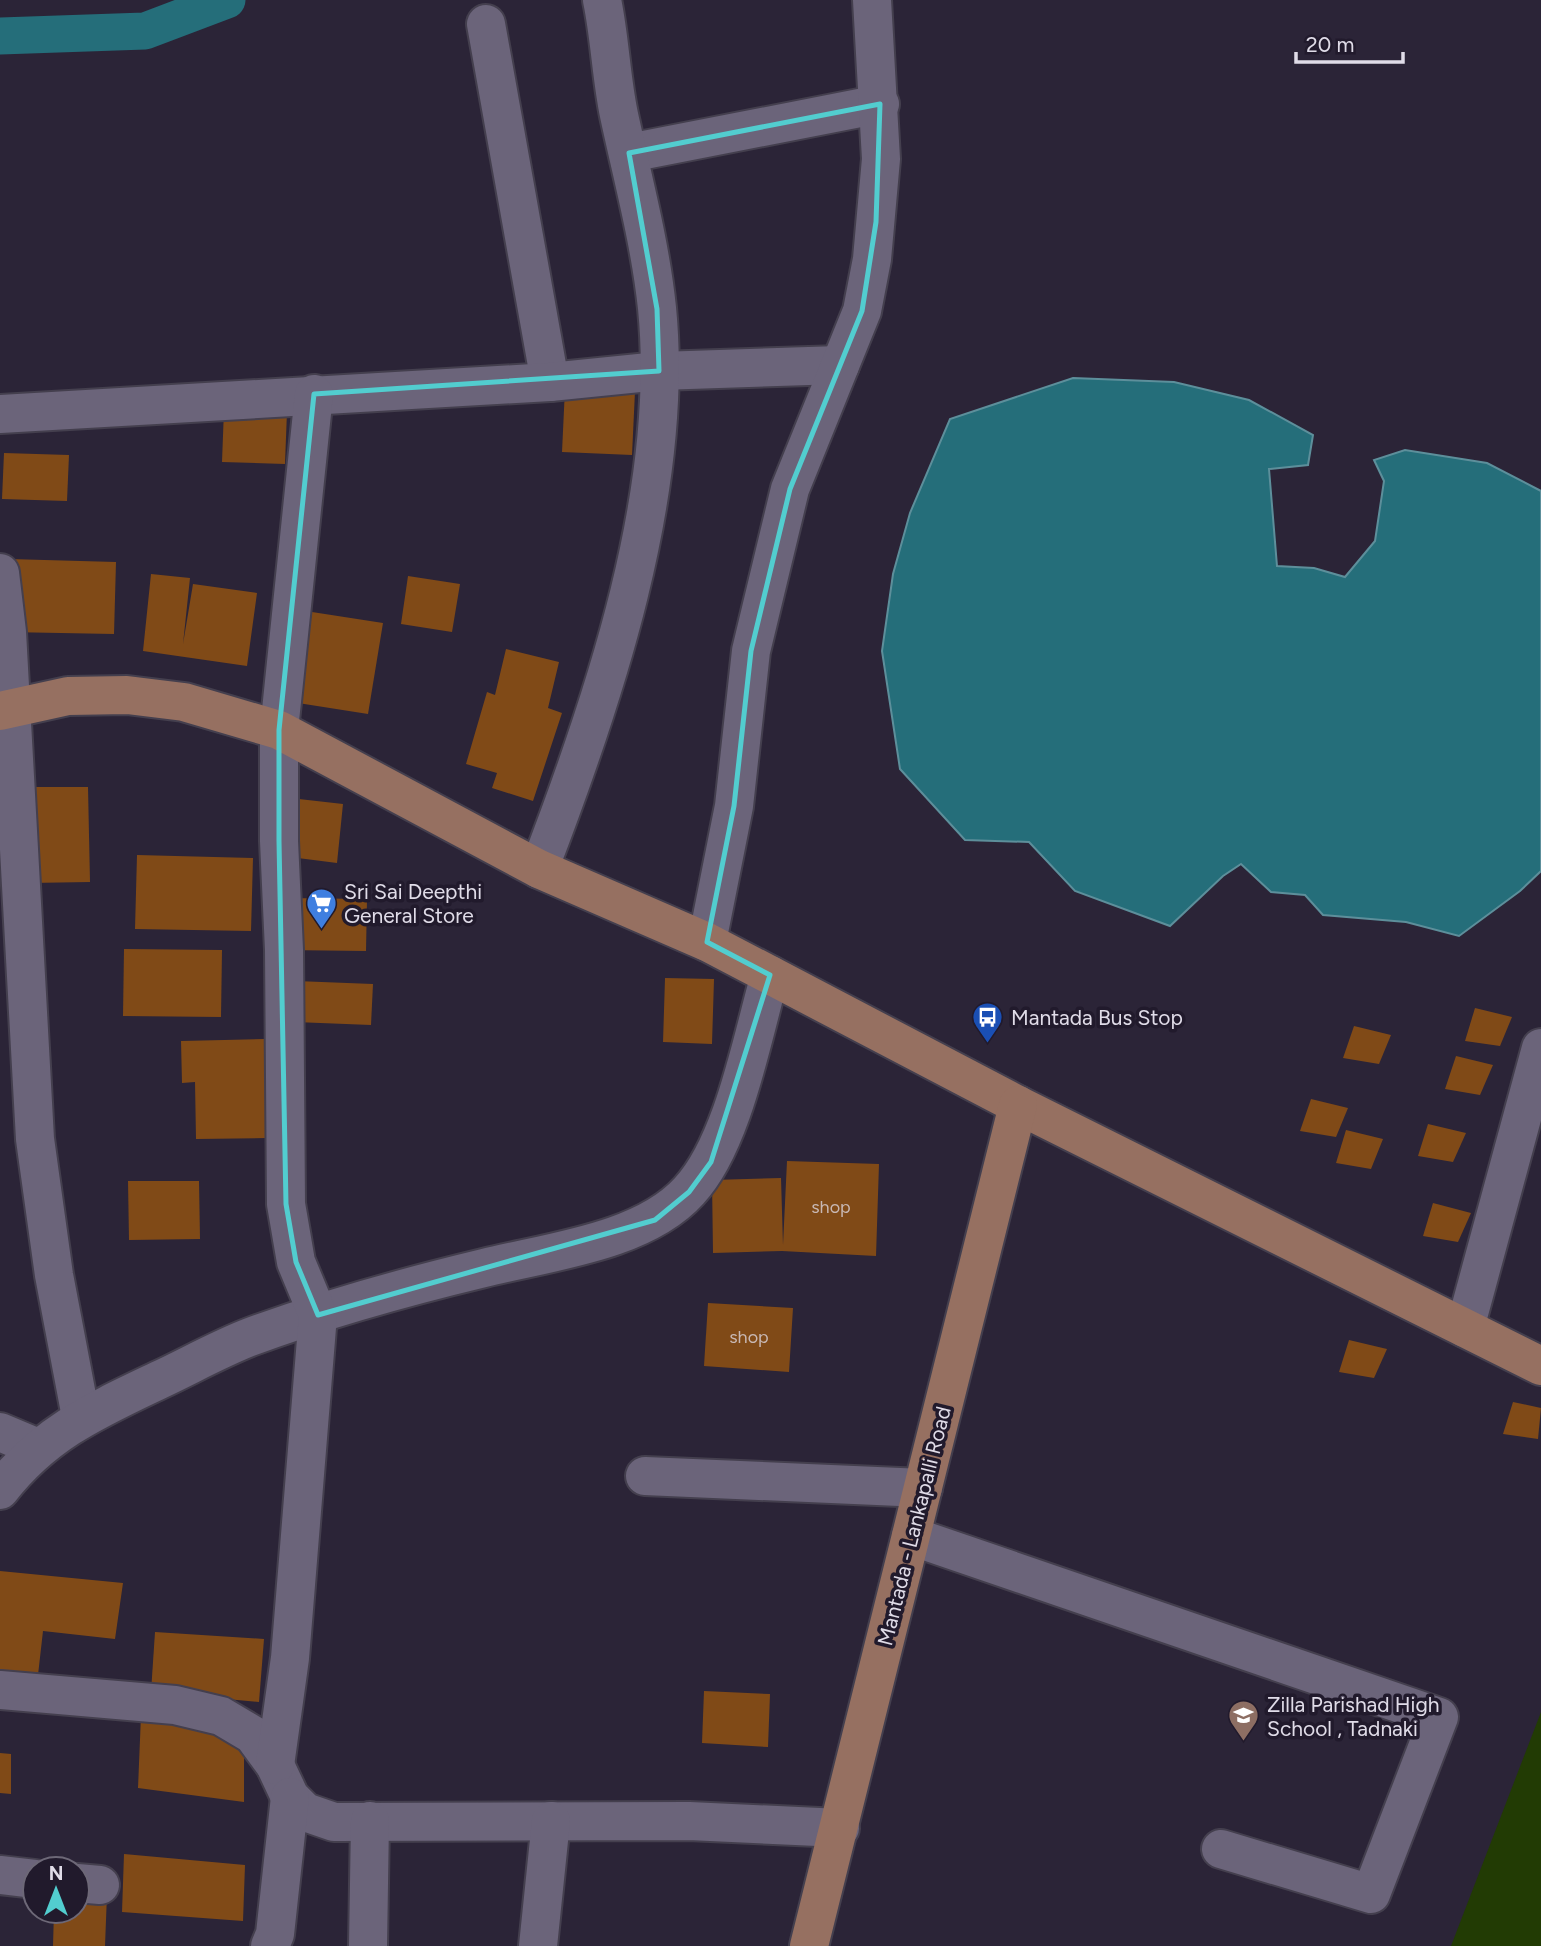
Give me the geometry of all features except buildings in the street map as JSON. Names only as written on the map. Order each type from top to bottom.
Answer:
[{"type":"main road","points":[[5,709],[68,696],[127,695],[184,702],[279,730],[539,869],[707,942],[1018,1105],[1541,1366]]},
{"type":"main road","name":"Mantada - Lankapalli Road","points":[[809,1946],[1018,1105]]},
{"type":"street","points":[[539,869],[597,711],[640,546],[653,454],[659,371],[657,309],[641,200],[619,114],[602,0]]},
{"type":"street","points":[[707,942],[734,806],[751,651],[790,489],[862,311],[872,259],[881,159],[880,104],[872,0]]},
{"type":"street","points":[[486,24],[550,382]]},
{"type":"street","points":[[629,153],[880,104]]},
{"type":"street","points":[[0,414],[550,382],[659,371],[840,365]]},
{"type":"street","points":[[270,1946],[275,1934],[290,1658],[318,1315],[296,1262],[286,1205],[279,730],[314,394]]},
{"type":"street","points":[[0,573],[5,709],[35,1139],[54,1275],[81,1417]]},
{"type":"street","points":[[0,1490],[38,1448],[81,1417],[248,1338],[463,1273],[606,1238],[654,1220],[689,1192],[711,1162],[730,1116],[770,975]]},
{"type":"street","points":[[1465,1328],[1541,1048]]},
{"type":"street","points":[[0,1432],[38,1448]]},
{"type":"street","points":[[645,1476],[923,1488]]},
{"type":"street","points":[[911,1536],[1439,1717],[1371,1894],[1221,1849]]},
{"type":"street","points":[[0,1690],[175,1705],[221,1716],[253,1735],[305,1812],[334,1822],[689,1821],[840,1828]]},
{"type":"street","points":[[368,1946],[370,1821]]},
{"type":"street","points":[[538,1946],[551,1821]]},
{"type":"street","points":[[0,1875],[21,1877]]},
{"type":"highlighted area","points":[[880,104],[876,222],[862,311],[790,489],[751,651],[734,806],[707,942],[770,975],[711,1162],[689,1192],[655,1220],[318,1315],[296,1262],[286,1204],[279,841],[279,730],[314,394],[659,371],[657,309],[629,153]]},
{"type":"shaded area","points":[[1073,378],[1174,382],[1249,400],[1313,435],[1308,465],[1269,469],[1277,566],[1314,568],[1345,577],[1375,541],[1384,481],[1374,460],[1405,450],[1487,463],[1541,491],[1541,871],[1520,891],[1459,936],[1406,922],[1323,915],[1305,895],[1271,892],[1241,864],[1223,876],[1170,926],[1075,891],[1029,842],[965,840],[900,769],[882,651],[893,574],[910,513],[950,419]]},
{"type":"shaded area","points":[[1541,1712],[1541,1946],[1451,1946]]},
{"type":"waterway","points":[[0,36],[145,31],[227,0]]},
{"type":"place","name":"Sri Sai Deepthi General Store","points":[[321,930]]},
{"type":"place","name":"Mantada Bus Stop","points":[[988,1044]]},
{"type":"place","name":"Zilla Parishad High School , Tadnaki","points":[[1244,1743]]}]
